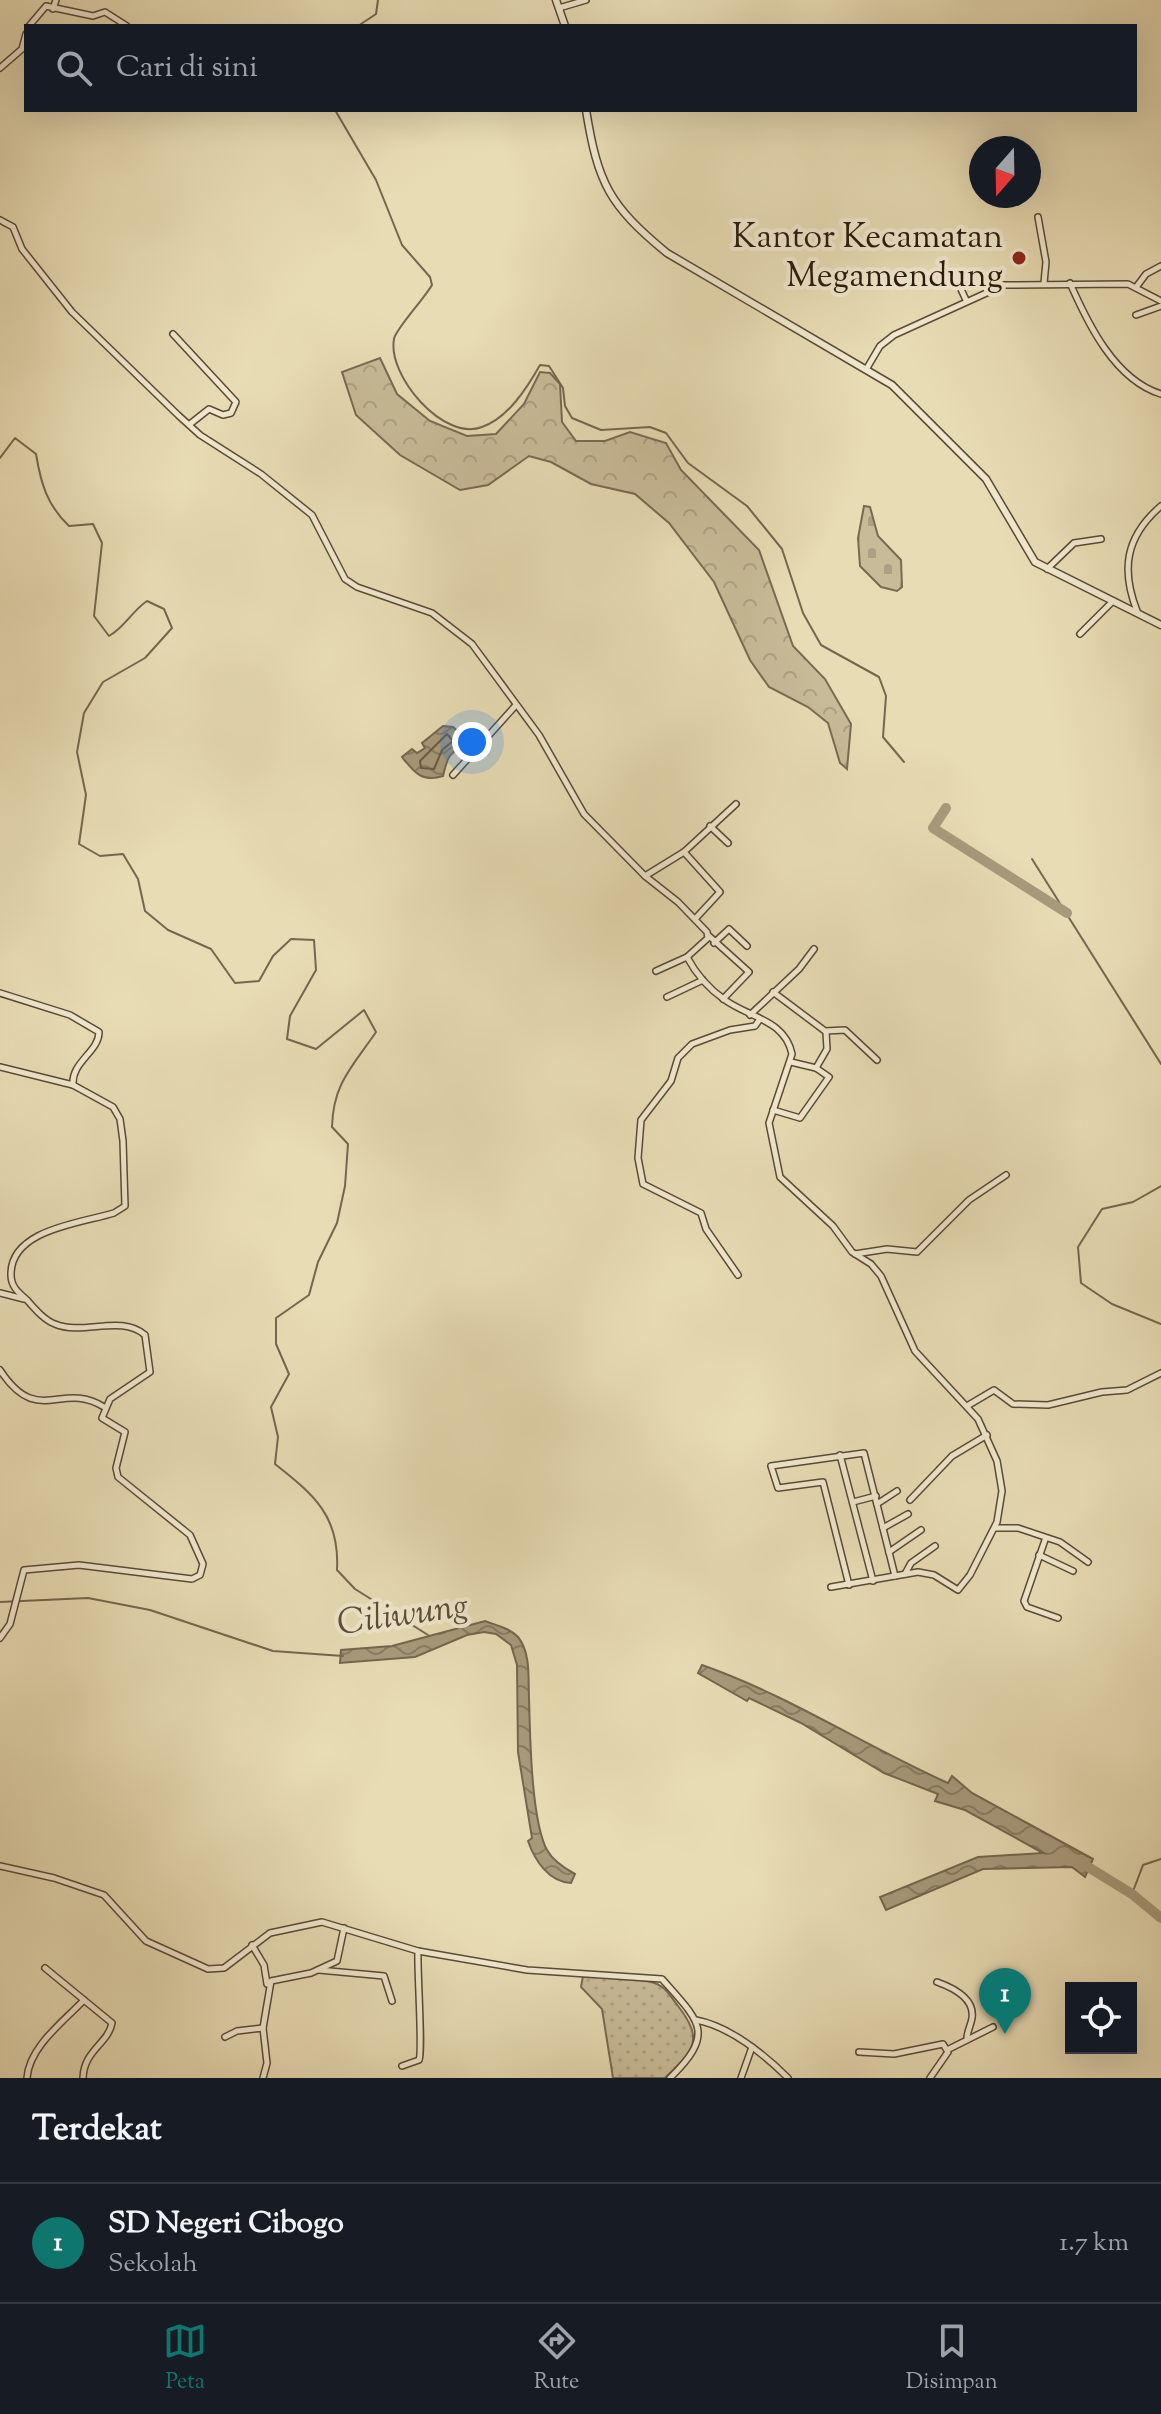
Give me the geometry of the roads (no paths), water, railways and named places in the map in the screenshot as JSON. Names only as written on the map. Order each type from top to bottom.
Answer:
[{"type":"street","points":[[53,9],[56,0]]},
{"type":"street","points":[[564,24],[558,4],[586,0]]},
{"type":"street","points":[[31,24],[44,7],[93,16],[105,12],[124,24]]},
{"type":"street","points":[[0,68],[22,49],[24,42]]},
{"type":"street","points":[[586,112],[599,176],[619,208],[641,232],[703,276],[867,368],[911,401],[986,479],[1035,562],[1161,625]]},
{"type":"street","points":[[1038,217],[1047,270],[1044,283]]},
{"type":"street","points":[[0,220],[13,227],[22,249],[72,312],[190,424],[312,515],[339,571],[351,584],[432,613],[472,644],[556,762],[576,803],[645,876],[695,919],[714,943],[749,972],[723,999]]},
{"type":"street","points":[[1137,286],[1146,274],[1161,266]]},
{"type":"street","points":[[954,274],[966,300]]},
{"type":"street","points":[[867,368],[887,339],[1000,286],[1044,283],[1137,286],[1161,303],[1136,315]]},
{"type":"street","points":[[1070,283],[1105,349],[1143,387],[1161,394]]},
{"type":"street","points":[[173,334],[236,402],[231,413],[223,415],[211,408],[190,424]]},
{"type":"street","points":[[1137,611],[1127,586],[1126,567],[1143,524],[1161,506]]},
{"type":"street","points":[[1047,570],[1074,543],[1101,539]]},
{"type":"street","points":[[1080,634],[1114,600]]},
{"type":"street","points":[[453,775],[516,705]]},
{"type":"street","points":[[645,876],[684,852],[736,804]]},
{"type":"street","points":[[710,826],[728,843]]},
{"type":"street","points":[[684,852],[720,892],[695,919]]},
{"type":"street","points":[[714,943],[729,929],[747,946]]},
{"type":"street","points":[[656,971],[687,957],[708,935]]},
{"type":"street","points":[[750,1015],[799,969],[814,949]]},
{"type":"street","points":[[687,957],[703,980],[723,999],[784,1034],[792,1051],[791,1062],[773,1110],[769,1131],[780,1177],[830,1222],[854,1254],[871,1264],[887,1284],[910,1343],[920,1359],[967,1406],[987,1435],[1002,1491],[995,1528],[958,1590],[927,1572],[831,1587]]},
{"type":"street","points":[[667,997],[703,980]]},
{"type":"street","points":[[773,992],[826,1032],[844,1030],[877,1060]]},
{"type":"street","points":[[0,993],[70,1015],[99,1032],[98,1041],[75,1070],[73,1085]]},
{"type":"street","points":[[738,1275],[706,1229],[701,1213],[643,1184],[638,1139],[642,1115],[671,1081],[677,1059],[684,1050],[730,1030],[757,1025],[760,1019]]},
{"type":"street","points":[[816,1068],[827,1049],[826,1032]]},
{"type":"street","points":[[773,1110],[802,1117],[829,1077],[816,1068],[791,1062]]},
{"type":"street","points":[[0,1067],[73,1085],[102,1098],[117,1113],[123,1141],[125,1203],[114,1213],[43,1234],[24,1246],[13,1260],[10,1279],[25,1299],[57,1325],[124,1326],[145,1335],[150,1372],[141,1381],[113,1396],[104,1407],[102,1418],[125,1435],[117,1474],[190,1535],[202,1555],[202,1572],[188,1579],[79,1565],[52,1565],[24,1570],[13,1614],[0,1638]]},
{"type":"street","points":[[854,1254],[887,1249],[917,1252],[969,1200],[1006,1175]]},
{"type":"street","points":[[0,1286],[3,1293],[25,1299]]},
{"type":"street","points":[[0,1370],[16,1391],[29,1399],[83,1397],[104,1407]]},
{"type":"street","points":[[967,1406],[994,1390],[1013,1404],[1051,1404],[1102,1392],[1127,1390],[1161,1373]]},
{"type":"street","points":[[910,1500],[952,1456],[987,1435]]},
{"type":"street","points":[[849,1585],[823,1482],[778,1488],[770,1468],[840,1455],[865,1454],[895,1576]]},
{"type":"street","points":[[840,1455],[873,1581]]},
{"type":"street","points":[[853,1502],[877,1500],[897,1491]]},
{"type":"street","points":[[883,1528],[908,1514]]},
{"type":"street","points":[[995,1528],[1018,1528],[1045,1540],[1064,1544],[1088,1562]]},
{"type":"street","points":[[889,1552],[921,1530]]},
{"type":"street","points":[[1045,1540],[1024,1603],[1058,1618]]},
{"type":"street","points":[[904,1574],[911,1563],[935,1546]]},
{"type":"street","points":[[1039,1555],[1073,1571]]},
{"type":"street","points":[[0,1866],[43,1875],[104,1895],[146,1941],[195,1967],[219,1970],[270,1933],[322,1922],[418,1951],[527,1970],[662,1979],[695,2020],[699,2038],[695,2052],[670,2078]]},
{"type":"street","points":[[268,1988],[272,1980],[318,1970],[339,1960],[344,1928]]},
{"type":"street","points":[[252,1945],[264,1965],[268,1988],[263,2028],[267,2063],[263,2078]]},
{"type":"street","points":[[402,2066],[419,2060],[422,2052],[417,2006],[418,1951]]},
{"type":"street","points":[[45,1968],[112,2026],[91,2052],[83,2078]]},
{"type":"street","points":[[318,1970],[384,1976],[392,2001]]},
{"type":"street","points":[[937,1982],[952,1987],[967,2001],[972,2016],[967,2037]]},
{"type":"street","points":[[27,2078],[30,2065],[42,2045],[84,2000]]},
{"type":"street","points":[[695,2020],[717,2025],[752,2047],[788,2078]]},
{"type":"street","points":[[930,2078],[949,2049],[967,2037],[993,2027]]},
{"type":"street","points":[[225,2037],[237,2031],[263,2028]]},
{"type":"street","points":[[859,2052],[894,2054],[937,2043],[949,2049]]},
{"type":"street","points":[[741,2078],[752,2047]]},
{"type":"water","points":[[443,726],[453,727],[464,737],[464,743],[449,757],[443,776],[424,777],[402,757],[412,749],[417,753],[425,748],[422,743]]},
{"type":"water","points":[[485,1621],[515,1634],[525,1650],[529,1674],[532,1776],[538,1819],[549,1854],[575,1874],[571,1883],[550,1875],[528,1841],[532,1838],[518,1752],[517,1665],[511,1645],[496,1634],[484,1632],[467,1635],[415,1657],[340,1663],[341,1650],[392,1646]]},
{"type":"water","points":[[702,1665],[765,1691],[948,1783],[952,1776],[972,1793],[1093,1859],[1085,1877],[1072,1867],[983,1869],[886,1910],[880,1897],[978,1857],[1043,1853],[965,1810],[935,1801],[938,1794],[884,1773],[801,1723],[749,1698],[747,1701],[698,1673]]},
{"type":"waterway","points":[[361,24],[376,14],[378,0]]},
{"type":"waterway","points":[[336,112],[376,180],[402,245],[430,277],[432,285],[394,339],[399,370],[421,402],[451,425],[467,429],[482,427],[508,409],[540,365],[549,366],[563,388],[565,406],[572,418],[601,430],[650,427],[666,433],[688,463],[747,506],[782,549],[803,613],[821,645],[879,677],[886,696],[883,737],[904,762]]},
{"type":"waterway","points":[[0,458],[15,438],[36,454],[46,493],[61,518],[69,526],[93,524],[102,543],[94,616],[109,636],[147,601],[164,609],[172,628],[145,658],[103,682],[84,713],[77,752],[86,795],[79,844],[100,856],[123,854],[138,879],[145,911],[168,930],[211,949],[235,983],[259,981],[273,956],[291,939],[314,940],[316,970],[290,1016],[287,1039],[316,1049],[364,1010],[376,1032],[340,1087],[333,1112],[332,1127],[348,1144],[345,1186],[337,1223],[318,1262],[309,1295],[276,1318],[276,1344],[289,1374],[271,1407],[278,1437],[275,1464],[322,1508],[334,1535],[337,1570],[355,1589],[428,1635]]},
{"type":"waterway","points":[[946,808],[933,828],[1067,913]]},
{"type":"waterway","points":[[1032,859],[1161,1064]]},
{"type":"waterway","points":[[1161,1186],[1133,1202],[1102,1209],[1078,1247],[1081,1283],[1112,1304],[1161,1324]]},
{"type":"waterway","name":"Ciliwung","points":[[0,1602],[88,1598],[150,1610],[273,1651],[343,1656]]},
{"type":"waterway","points":[[1132,1894],[1143,1865],[1161,1859]]},
{"type":"waterway","name":"Ciliwung","points":[[1080,1862],[1132,1894],[1161,1918]]},
{"type":"place","name":"Kantor Kecamatan Megamendung","points":[[1019,258]]},
{"type":"place","name":"SD Negeri Cibogo","points":[[1005,2034]]}]
